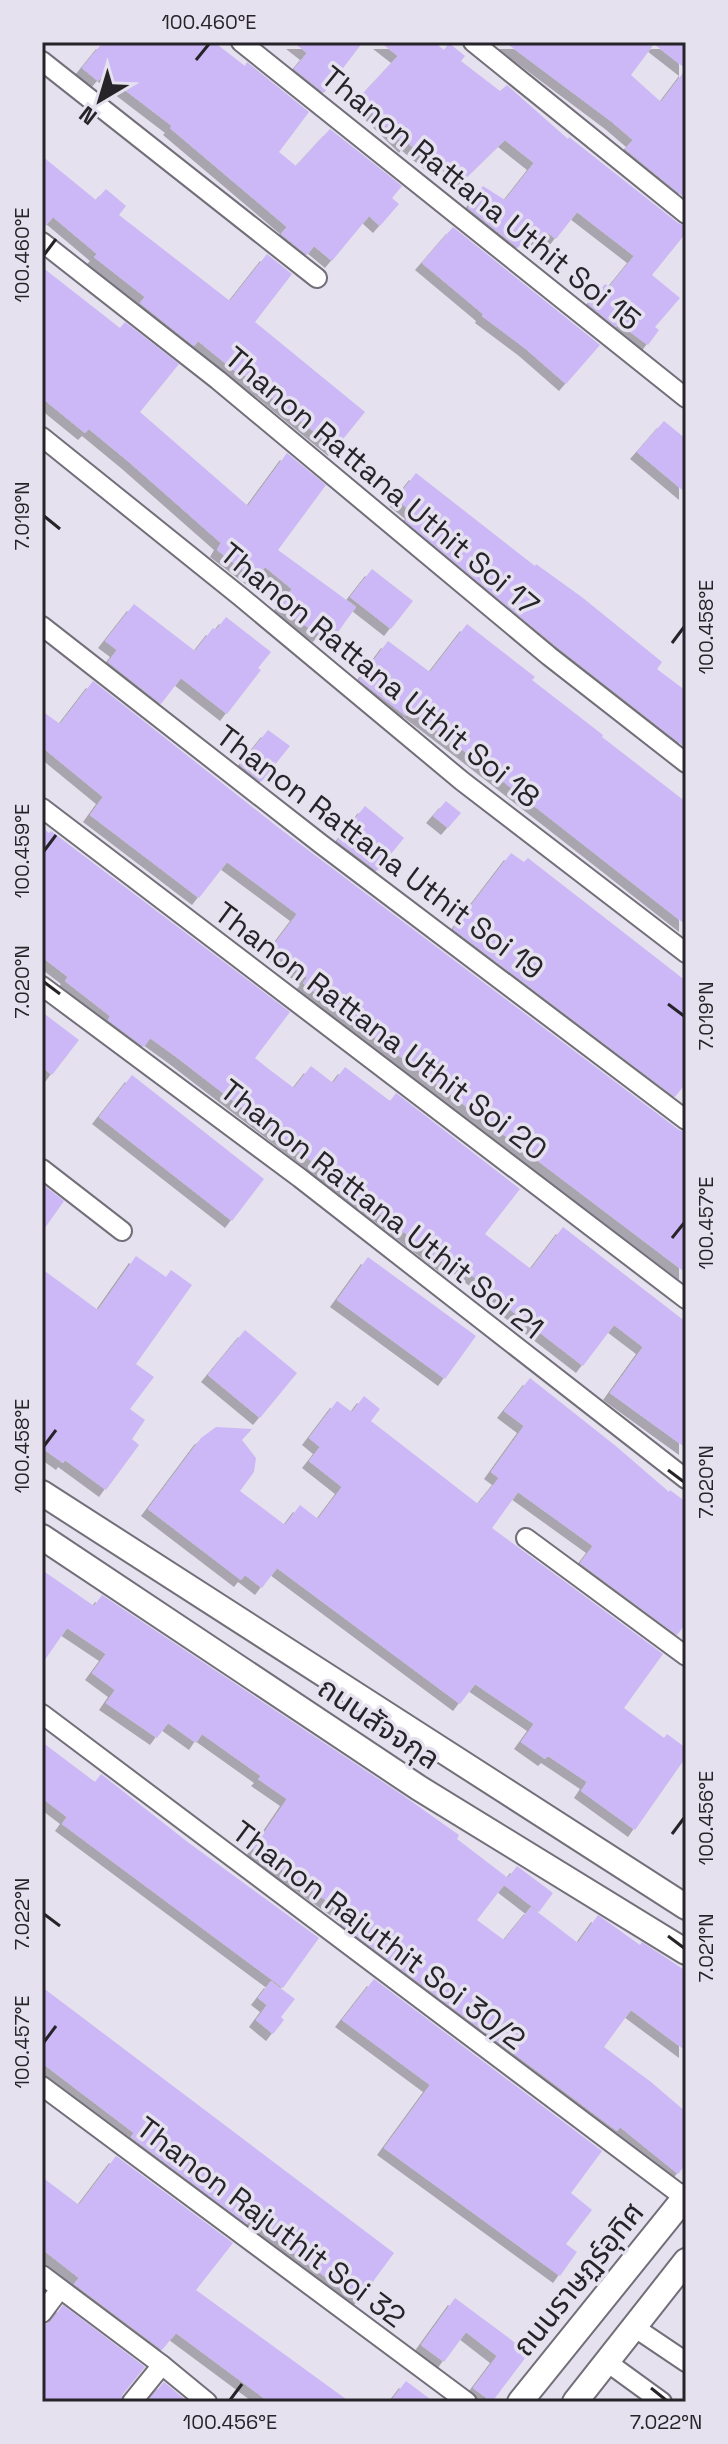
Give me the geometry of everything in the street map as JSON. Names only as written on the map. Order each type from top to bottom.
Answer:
[{"type":"street","name":"Thanon Rattana Uthit Soi 15","points":[[241,42],[686,398]]},
{"type":"street","points":[[473,42],[686,214]]},
{"type":"street","points":[[42,61],[317,278]]},
{"type":"street","name":"Thanon Rattana Uthit Soi 17","points":[[42,242],[218,380],[549,656],[686,763]]},
{"type":"street","name":"Thanon Rattana Uthit Soi 18","points":[[42,437],[462,781],[686,953]]},
{"type":"street","name":"Thanon Rattana Uthit Soi 19","points":[[42,626],[321,844],[686,1120]]},
{"type":"street","name":"Thanon Rattana Uthit Soi 20","points":[[42,808],[686,1299]]},
{"type":"street","name":"Thanon Rattana Uthit Soi 21","points":[[42,986],[300,1178],[686,1479]]},
{"type":"street","points":[[42,1169],[122,1231]]},
{"type":"street","name":"ถนนสัจจกุล","points":[[42,1493],[686,1907]]},
{"type":"street","name":"ถนนสัจจกุล","points":[[42,1537],[419,1788],[686,1952]]},
{"type":"street","points":[[526,1538],[686,1656]]},
{"type":"street","name":"Thanon Rajuthit Soi 30/2","points":[[42,1714],[685,2197]]},
{"type":"street","name":"Thanon Rajuthit Soi 32","points":[[42,2086],[467,2402]]},
{"type":"street","name":"ถนนราษฏร์อุทิศ","points":[[520,2402],[685,2197]]},
{"type":"street","points":[[575,2402],[686,2261]]},
{"type":"street","points":[[42,2275],[207,2402]]},
{"type":"street","points":[[42,2313],[60,2289]]},
{"type":"street","points":[[634,2327],[686,2362]]},
{"type":"street","points":[[607,2362],[662,2402]]},
{"type":"street","points":[[132,2402],[162,2365]]},
{"type":"building","points":[[103,42],[214,42],[245,66],[247,62],[309,112],[279,152],[296,166],[330,129],[402,186],[392,198],[399,204],[380,226],[369,216],[332,261],[314,246],[307,255],[281,234],[287,227],[170,128],[172,126],[104,74],[98,81],[82,68]]},
{"type":"building","points":[[293,42],[363,42],[324,93],[294,69],[307,53]]},
{"type":"building","points":[[380,42],[434,42],[444,50],[449,43],[465,56],[461,61],[500,91],[507,85],[568,139],[686,226],[686,233],[652,275],[680,298],[655,327],[659,330],[648,345],[619,324],[616,327],[588,304],[605,284],[609,287],[634,256],[577,212],[556,239],[548,233],[542,241],[530,232],[518,248],[468,208],[483,186],[505,200],[534,163],[505,140],[465,179],[446,161],[439,169],[408,143],[406,146],[358,99],[398,56]]},
{"type":"building","points":[[505,42],[679,42],[686,47],[686,69],[686,199],[625,149],[633,140]],"holes":[[[654,44],[686,69],[661,102],[631,75]]]},
{"type":"building","points":[[42,156],[96,200],[106,189],[126,206],[119,215],[230,301],[267,254],[292,274],[255,322],[365,412],[335,449],[242,373],[241,376],[198,341],[194,346],[140,303],[145,297],[94,257],[97,254],[53,217],[42,230]]},
{"type":"building","points":[[453,227],[600,345],[566,384],[422,263]]},
{"type":"building","points":[[42,267],[120,328],[125,322],[179,364],[140,412],[248,506],[287,453],[326,485],[278,550],[356,607],[338,632],[328,625],[320,635],[278,608],[292,589],[265,567],[255,579],[217,550],[221,543],[129,462],[89,429],[85,433],[42,398]]},
{"type":"building","points":[[664,421],[686,439],[686,493],[637,452]]},
{"type":"building","points":[[416,473],[535,566],[583,598],[662,662],[657,669],[686,691],[686,748],[557,647],[405,521],[412,512],[396,499]]},
{"type":"building","points":[[372,569],[413,601],[391,629],[350,597]]},
{"type":"building","points":[[134,604],[195,651],[226,617],[271,652],[227,714],[181,678],[161,704],[108,662],[117,650],[105,641]]},
{"type":"building","points":[[467,624],[535,677],[532,680],[602,737],[686,802],[686,925],[410,710],[406,716],[359,680],[388,641],[430,672]]},
{"type":"building","points":[[93,681],[279,828],[679,1130],[686,1132],[686,1273],[303,983],[307,978],[270,950],[297,914],[227,862],[199,898],[90,815],[103,797],[42,747],[42,711],[60,724]]},
{"type":"building","points":[[268,730],[290,746],[261,782],[240,765]]},
{"type":"building","points":[[446,801],[461,813],[448,828],[433,816]]},
{"type":"building","points":[[365,806],[404,838],[377,871],[337,841]]},
{"type":"building","points":[[42,827],[290,1012],[255,1058],[270,1070],[294,1088],[311,1066],[333,1083],[345,1067],[390,1101],[396,1093],[520,1189],[485,1234],[531,1269],[563,1227],[686,1322],[686,1448],[610,1393],[643,1347],[614,1325],[583,1366],[457,1264],[453,1270],[150,1038],[144,1047],[65,981],[68,977],[42,957]]},
{"type":"building","points":[[511,853],[524,862],[528,858],[686,981],[686,1083],[675,1097],[453,929]]},
{"type":"building","points":[[42,1012],[79,1040],[52,1075],[42,1067]]},
{"type":"building","points":[[132,1075],[264,1179],[232,1221],[99,1117]]},
{"type":"building","points":[[42,1184],[64,1201],[42,1232]]},
{"type":"building","points":[[136,1256],[166,1277],[171,1270],[192,1285],[136,1364],[154,1377],[130,1409],[145,1420],[132,1439],[139,1445],[106,1490],[65,1460],[63,1463],[42,1448],[42,1269],[98,1310]]},
{"type":"building","points":[[368,1257],[476,1336],[445,1379],[337,1300]]},
{"type":"building","points":[[245,1330],[297,1373],[260,1418],[208,1375]]},
{"type":"building","points":[[530,1378],[669,1492],[686,1502],[686,1623],[677,1635],[580,1563],[593,1546],[518,1492],[492,1528],[663,1654],[624,1708],[664,1738],[667,1734],[686,1748],[686,1757],[635,1830],[581,1791],[587,1782],[521,1742],[534,1724],[475,1684],[460,1704],[277,1568],[262,1588],[245,1575],[241,1580],[148,1509],[201,1438],[216,1427],[252,1429],[242,1440],[256,1458],[254,1472],[240,1491],[285,1525],[300,1505],[318,1519],[342,1487],[309,1461],[320,1447],[309,1438],[337,1401],[352,1412],[364,1396],[380,1409],[371,1421],[478,1504],[499,1478],[491,1472],[524,1426],[504,1411]]},
{"type":"building","points":[[42,1570],[94,1606],[102,1595],[401,1794],[459,1835],[457,1839],[508,1878],[517,1866],[553,1893],[539,1912],[504,1885],[477,1920],[504,1940],[531,1907],[578,1943],[598,1915],[640,1945],[642,1942],[686,1971],[686,2051],[631,2010],[604,2047],[686,2112],[686,2164],[678,2174],[620,2127],[617,2131],[342,1925],[348,1916],[253,1849],[287,1799],[258,1779],[261,1776],[202,1734],[196,1743],[168,1723],[157,1738],[106,1703],[115,1690],[92,1673],[106,1654],[67,1628],[42,1664]]},
{"type":"building","points":[[42,1742],[95,1782],[101,1774],[319,1938],[283,1988],[62,1824],[67,1817],[42,1798]]},
{"type":"building","points":[[374,1979],[602,2151],[571,2193],[592,2210],[566,2244],[577,2252],[560,2276],[384,2148],[430,2085],[342,2020]]},
{"type":"building","points":[[271,1981],[295,1999],[273,2034],[256,2020],[267,2005],[258,1998]]},
{"type":"building","points":[[42,1987],[394,2253],[358,2302],[250,2220],[247,2224],[131,2137],[134,2133],[42,2063]]},
{"type":"building","points":[[116,2156],[233,2243],[196,2290],[350,2402],[269,2402],[176,2333],[162,2350],[74,2284],[79,2278],[42,2249],[42,2177],[79,2205]]},
{"type":"building","points":[[455,2298],[529,2353],[492,2402],[473,2388],[497,2356],[466,2332],[444,2362],[421,2345]]},
{"type":"building","points":[[63,2305],[145,2367],[120,2402],[42,2402],[42,2326],[51,2321]]},
{"type":"building","points":[[406,2381],[434,2402],[390,2402]]},
{"type":"building","points":[[164,2382],[188,2402],[147,2402]]}]
